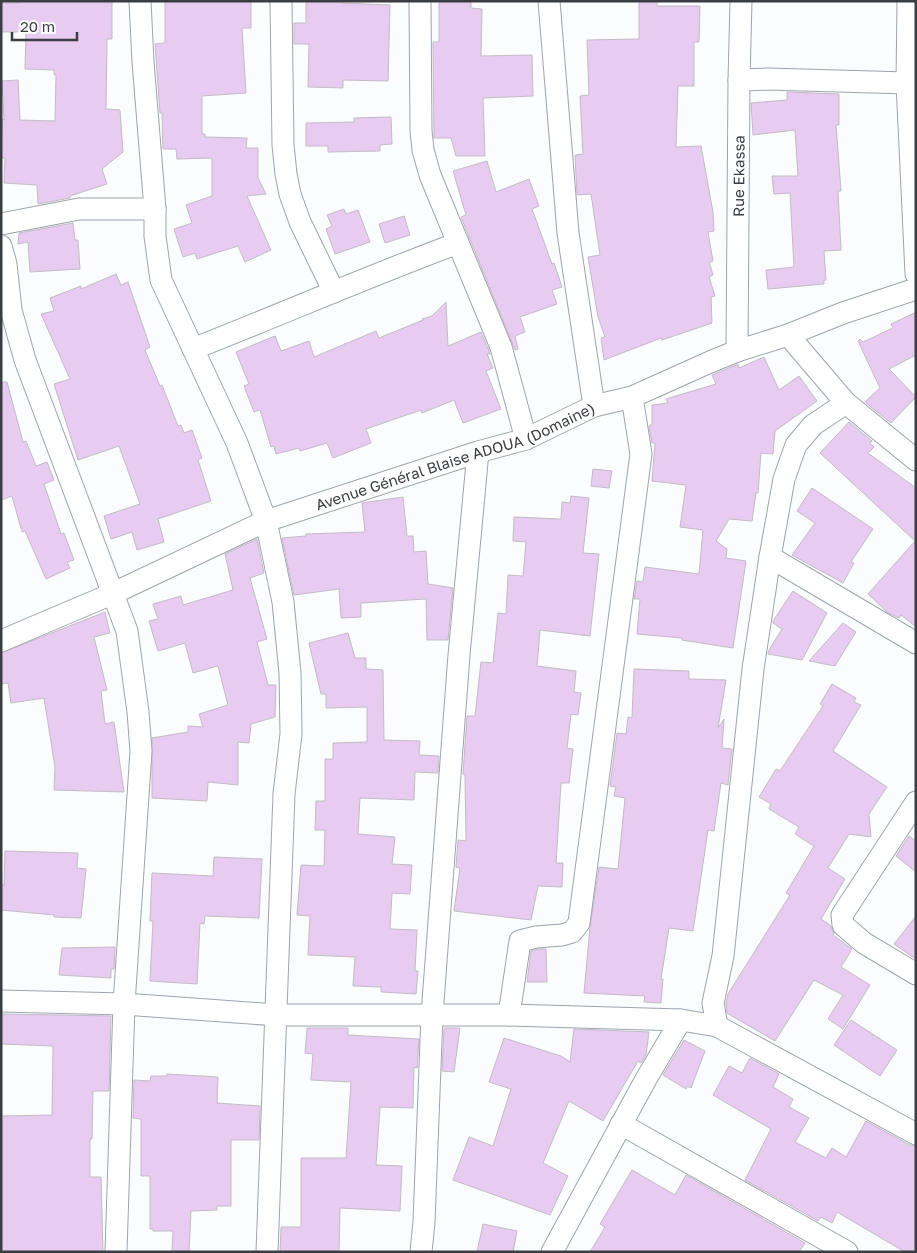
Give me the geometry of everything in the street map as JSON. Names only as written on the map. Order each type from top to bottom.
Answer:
[{"type":"street","points":[[140,1],[155,209],[155,236],[161,280],[237,444],[266,521],[283,602],[290,673],[291,734],[284,794],[267,1252]]},
{"type":"street","points":[[282,1],[283,146],[286,174],[290,194],[300,222],[334,292]]},
{"type":"street","points":[[420,1],[421,131],[423,150],[430,175],[501,347],[526,438]]},
{"type":"street","points":[[549,1],[568,233],[594,406]]},
{"type":"street","name":"Rue Ekassa","points":[[737,351],[739,80],[742,1]]},
{"type":"street","points":[[908,1],[907,83],[916,274]]},
{"type":"street","points":[[739,80],[768,78],[907,83]]},
{"type":"street","points":[[1,224],[79,209],[155,209]]},
{"type":"street","points":[[193,349],[385,270],[458,243]]},
{"type":"street","points":[[1,246],[6,264],[11,310],[25,360],[127,631],[141,751],[124,1004],[116,1252]]},
{"type":"street","name":"Avenue Général Blaise ADOUA (Domaine)","points":[[1,641],[114,593],[266,521],[526,438],[594,406],[632,397],[737,351],[788,335],[843,312],[916,289]]},
{"type":"street","points":[[788,335],[846,403],[916,460]]},
{"type":"street","points":[[509,1015],[520,941],[536,936],[562,935],[572,932],[579,923],[641,454],[632,397]]},
{"type":"street","points":[[717,1026],[713,1003],[723,956],[753,669],[770,556],[784,480],[796,445],[813,425],[846,403]]},
{"type":"street","points":[[421,1252],[424,1222],[432,1015],[459,655],[478,452]]},
{"type":"street","points":[[770,556],[916,643]]},
{"type":"street","points":[[916,802],[842,915],[843,925],[864,943],[916,974]]},
{"type":"street","points":[[1,1001],[124,1004],[277,1015],[509,1015],[681,1020],[717,1026],[916,1134]]},
{"type":"street","points":[[558,1249],[621,1124],[681,1020]]},
{"type":"street","points":[[621,1124],[847,1252]]},
{"type":"building","points":[[18,1],[112,1],[112,39],[107,39],[106,109],[120,110],[123,152],[102,169],[107,184],[70,196],[70,198],[38,204],[37,185],[4,183],[5,158],[1,158],[2,119],[4,120],[2,81],[18,80],[20,120],[55,121],[56,75],[54,75],[54,70],[25,69],[26,32],[1,32],[1,3],[18,3]]},
{"type":"building","points":[[165,1],[251,1],[251,28],[242,28],[246,93],[202,96],[202,134],[205,134],[205,137],[247,138],[246,148],[258,148],[258,178],[266,194],[247,196],[271,250],[245,262],[238,246],[197,259],[195,253],[183,257],[174,229],[192,223],[186,205],[212,196],[212,158],[177,159],[176,149],[163,149],[162,113],[160,113],[155,44],[165,43]]},
{"type":"building","points":[[306,1],[343,1],[343,3],[390,5],[388,81],[343,80],[343,88],[308,87],[309,44],[294,44],[294,23],[306,23]]},
{"type":"building","points":[[439,1],[471,1],[471,8],[482,9],[481,56],[532,55],[533,96],[483,98],[485,156],[456,156],[451,138],[434,138],[433,42],[439,42]]},
{"type":"building","points":[[639,1],[657,1],[657,6],[700,6],[699,42],[694,42],[694,86],[678,86],[676,147],[701,146],[713,212],[714,231],[708,232],[713,261],[709,262],[713,275],[709,277],[715,296],[711,297],[712,323],[662,340],[661,338],[604,360],[601,338],[605,337],[598,317],[588,257],[600,255],[591,194],[577,195],[575,155],[583,154],[580,96],[589,95],[587,40],[639,39]]},
{"type":"building","points":[[787,92],[839,94],[839,125],[836,125],[841,191],[838,191],[841,250],[824,251],[826,280],[824,280],[824,284],[768,289],[766,270],[794,267],[790,193],[774,194],[772,176],[798,176],[795,130],[753,135],[751,103],[787,100]]},
{"type":"building","points":[[391,117],[392,144],[380,145],[380,151],[328,152],[328,146],[306,146],[306,123],[354,122],[354,118]]},
{"type":"building","points":[[487,161],[496,192],[529,179],[539,206],[532,209],[562,287],[552,290],[557,304],[520,317],[525,332],[515,336],[518,349],[515,350],[461,217],[466,215],[453,171]]},
{"type":"building","points":[[344,209],[346,214],[358,210],[370,242],[335,254],[326,229],[332,226],[327,215]]},
{"type":"building","points":[[404,216],[410,235],[385,243],[379,224]]},
{"type":"building","points":[[73,223],[75,240],[78,240],[80,269],[30,272],[28,242],[18,244],[19,233]]},
{"type":"building","points":[[116,274],[121,285],[128,282],[150,347],[145,350],[160,386],[162,385],[178,426],[181,425],[184,433],[192,430],[202,458],[198,460],[211,501],[158,519],[164,542],[137,550],[132,532],[111,539],[104,516],[140,504],[119,446],[78,460],[54,384],[70,379],[41,314],[54,311],[50,298],[81,286],[81,289]]},
{"type":"building","points":[[446,302],[448,346],[481,332],[490,354],[487,354],[493,368],[486,371],[501,409],[463,423],[454,400],[422,413],[421,410],[366,429],[371,443],[333,458],[327,443],[300,451],[299,448],[276,454],[274,446],[271,447],[260,410],[254,412],[244,386],[249,384],[236,352],[275,336],[281,351],[309,341],[314,357],[376,331],[379,338],[423,320],[432,316]]},
{"type":"building","points":[[916,312],[916,355],[889,369],[916,397],[891,423],[866,403],[880,388],[858,341],[860,339],[863,342],[893,328],[891,324]]},
{"type":"building","points":[[764,357],[779,390],[799,376],[817,401],[775,431],[773,454],[761,453],[758,493],[756,493],[752,521],[729,519],[716,541],[727,549],[726,558],[746,561],[733,648],[682,640],[682,638],[637,634],[640,599],[634,599],[637,581],[643,582],[645,567],[699,574],[703,530],[680,527],[686,485],[652,481],[655,443],[652,443],[649,427],[652,425],[652,405],[668,403],[666,399],[716,384],[712,375],[738,364],[739,368]]},
{"type":"building","points":[[1,382],[7,382],[23,442],[26,441],[36,466],[47,462],[54,480],[44,484],[61,534],[64,533],[74,560],[67,562],[70,568],[46,579],[25,531],[22,532],[12,496],[1,500]]},
{"type":"building","points":[[849,422],[872,441],[870,443],[874,447],[868,453],[916,488],[916,627],[901,615],[899,618],[887,612],[868,594],[915,541],[820,453]]},
{"type":"building","points":[[593,469],[612,471],[609,488],[591,486]]},
{"type":"building","points":[[812,488],[873,529],[851,562],[854,563],[843,583],[792,555],[815,523],[797,511]]},
{"type":"building","points":[[571,496],[589,498],[583,553],[599,554],[590,636],[540,630],[537,666],[576,671],[574,692],[581,693],[578,715],[571,714],[567,748],[573,749],[569,783],[561,783],[556,863],[563,863],[562,887],[538,886],[531,920],[454,911],[460,868],[456,867],[458,840],[466,841],[465,775],[463,774],[467,716],[475,716],[481,662],[493,663],[498,613],[506,614],[508,575],[523,576],[526,542],[513,541],[514,517],[561,519],[562,502],[570,503]]},
{"type":"building","points":[[403,497],[407,536],[413,536],[414,552],[426,551],[428,584],[453,588],[448,640],[427,640],[426,599],[361,603],[361,617],[341,618],[339,589],[294,595],[282,538],[306,536],[306,534],[365,532],[362,503]]},
{"type":"building","points":[[257,539],[264,573],[250,578],[267,639],[257,642],[268,685],[276,685],[275,717],[251,724],[249,743],[238,742],[238,785],[208,782],[207,801],[152,798],[152,738],[188,732],[188,726],[203,727],[199,714],[228,705],[218,666],[193,673],[185,643],[158,651],[149,621],[158,619],[153,604],[181,596],[183,605],[233,590],[225,554]]},
{"type":"building","points":[[793,591],[827,613],[802,660],[768,654],[782,629],[773,621]]},
{"type":"building","points":[[105,612],[110,633],[94,637],[107,690],[101,691],[105,724],[114,722],[124,792],[54,790],[55,767],[44,698],[11,703],[8,683],[1,684],[1,653]]},
{"type":"building","points":[[843,623],[856,632],[835,666],[809,661]]},
{"type":"building","points":[[348,633],[355,658],[366,658],[366,669],[383,670],[384,740],[420,741],[419,755],[439,756],[438,773],[415,772],[414,800],[360,798],[358,834],[395,837],[392,864],[412,865],[410,894],[392,893],[390,929],[417,930],[415,971],[418,971],[416,994],[381,992],[381,987],[353,986],[355,957],[308,955],[310,916],[297,915],[301,865],[324,866],[325,830],[315,830],[316,801],[325,801],[325,759],[333,759],[333,743],[367,742],[367,707],[326,708],[326,694],[321,694],[309,643]]},
{"type":"building","points":[[634,669],[689,671],[689,679],[726,680],[718,728],[724,719],[722,748],[732,749],[728,785],[721,783],[714,831],[708,830],[693,931],[669,928],[661,979],[663,979],[661,1003],[644,1002],[645,996],[584,993],[590,927],[599,867],[618,869],[625,798],[614,796],[616,787],[610,786],[617,733],[626,734],[628,717],[632,718]]},
{"type":"building","points":[[832,684],[856,698],[854,702],[861,705],[833,751],[887,787],[869,814],[871,837],[849,834],[828,868],[845,879],[821,919],[830,925],[834,933],[833,935],[852,949],[841,967],[870,985],[843,1029],[828,1019],[843,995],[814,980],[775,1041],[727,1013],[726,1003],[728,994],[790,895],[786,893],[814,846],[795,834],[799,827],[769,809],[771,804],[759,797],[776,769],[780,771],[823,706],[820,704]]},
{"type":"building","points":[[909,836],[916,841],[916,872],[896,856]]},
{"type":"building","points":[[5,851],[78,853],[77,868],[86,869],[81,918],[54,917],[54,915],[1,910],[1,885],[4,885]]},
{"type":"building","points":[[214,857],[262,859],[259,918],[205,916],[204,924],[200,923],[197,984],[150,981],[153,921],[150,921],[152,873],[213,876]]},
{"type":"building","points":[[916,916],[916,959],[894,944]]},
{"type":"building","points":[[115,947],[114,969],[111,969],[111,978],[59,975],[62,948]]},
{"type":"building","points":[[546,949],[547,982],[527,982],[531,951]]},
{"type":"building","points":[[1,1014],[111,1016],[109,1091],[93,1091],[92,1139],[90,1139],[90,1177],[101,1177],[103,1252],[1,1252],[1,1116],[52,1115],[53,1046],[1,1044]]},
{"type":"building","points":[[851,1020],[897,1050],[880,1076],[834,1045]]},
{"type":"building","points":[[307,1028],[348,1028],[348,1035],[419,1039],[417,1068],[414,1067],[413,1108],[380,1107],[376,1165],[402,1166],[400,1211],[340,1208],[339,1252],[280,1252],[281,1227],[301,1227],[301,1158],[346,1158],[351,1082],[311,1080],[313,1054],[305,1053]]},
{"type":"building","points":[[444,1028],[460,1028],[454,1072],[442,1071]]},
{"type":"building","points":[[574,1029],[649,1032],[646,1055],[641,1063],[638,1061],[603,1121],[569,1101],[543,1163],[568,1176],[550,1215],[453,1180],[469,1137],[493,1146],[511,1089],[489,1082],[504,1038],[561,1056],[570,1062]]},
{"type":"building","points":[[684,1040],[705,1051],[691,1088],[687,1086],[686,1089],[663,1075]]},
{"type":"building","points":[[750,1058],[779,1074],[773,1087],[793,1099],[789,1107],[809,1118],[795,1142],[826,1158],[832,1148],[846,1157],[866,1121],[910,1145],[916,1146],[916,1252],[905,1252],[837,1212],[832,1223],[821,1217],[818,1221],[745,1180],[771,1129],[713,1095],[729,1066],[742,1073]]},
{"type":"building","points":[[167,1074],[218,1077],[217,1103],[260,1106],[259,1140],[231,1140],[231,1206],[217,1206],[217,1210],[191,1211],[189,1252],[172,1252],[173,1231],[153,1231],[153,1229],[150,1229],[150,1176],[141,1176],[141,1119],[133,1118],[134,1080],[150,1081],[151,1076],[167,1076]]},
{"type":"building","points":[[632,1170],[675,1195],[686,1175],[805,1243],[799,1252],[590,1252],[605,1227],[600,1224]]},
{"type":"building","points":[[483,1224],[517,1231],[513,1252],[477,1252]]}]
